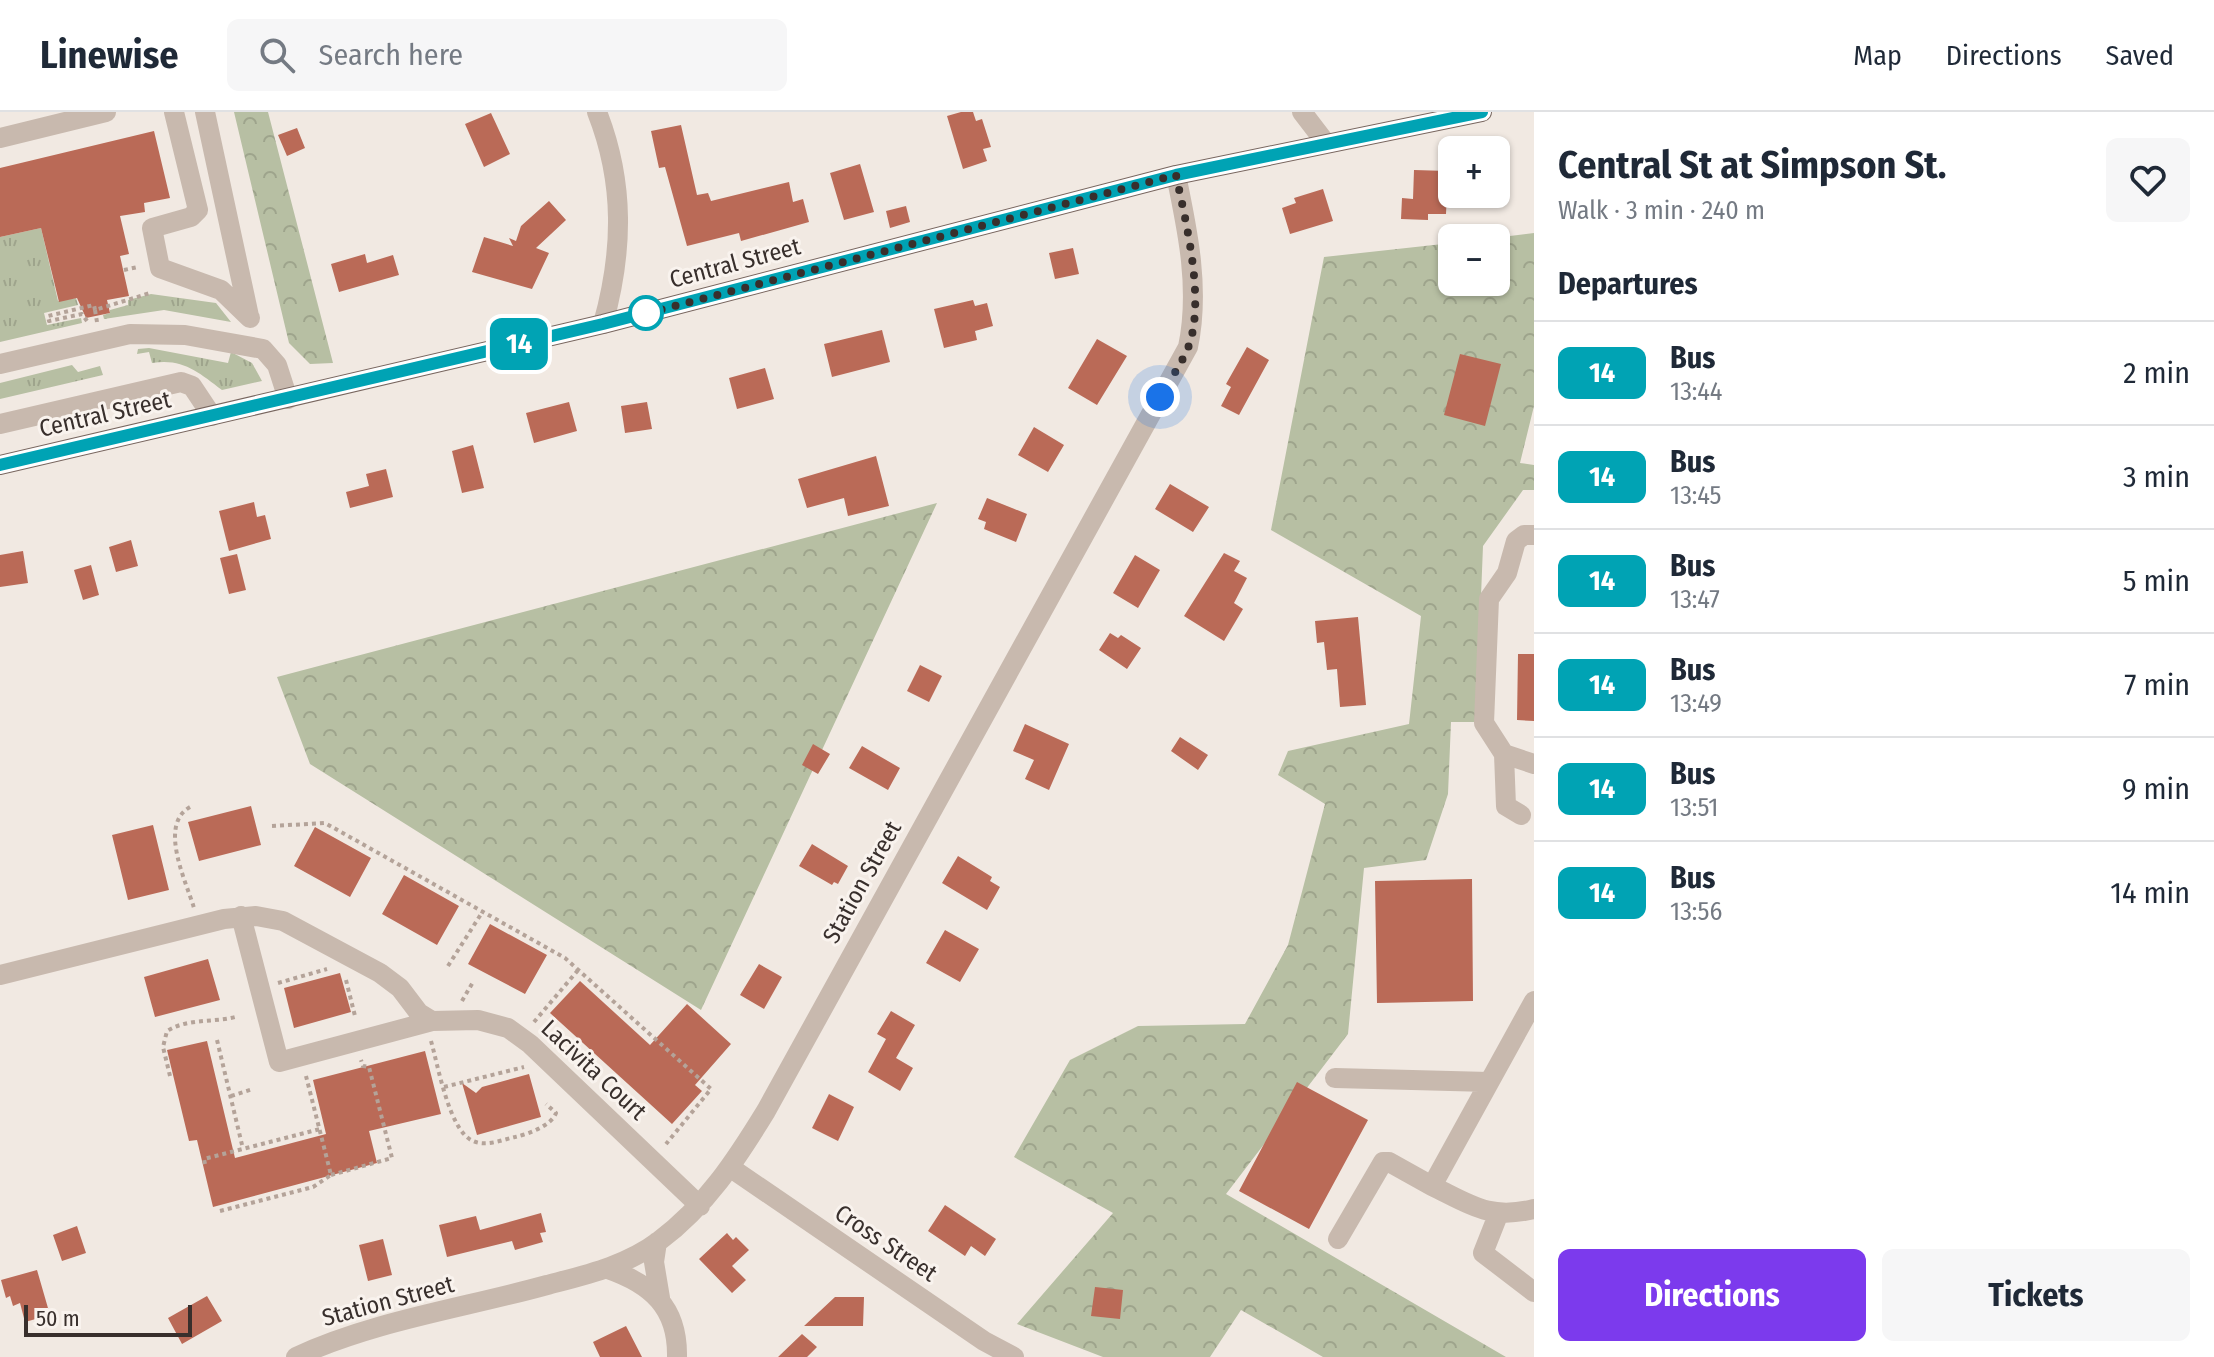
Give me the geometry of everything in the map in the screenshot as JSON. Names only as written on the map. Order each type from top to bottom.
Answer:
[{"type":"main road","name":"Central Street","points":[[0,465],[603,324],[1176,175],[1482,112]]},
{"type":"street","points":[[0,138],[106,112]]},
{"type":"street","points":[[174,112],[198,210],[191,217],[152,228],[160,268],[221,290],[250,318]]},
{"type":"street","points":[[205,112],[250,318],[263,349],[277,365],[288,399]]},
{"type":"street","points":[[597,112],[617,180],[620,230],[603,324]]},
{"type":"street","points":[[1302,112],[1325,142]]},
{"type":"street","name":"Station Street","points":[[296,1357],[387,1327],[608,1269],[657,1242],[700,1206],[731,1168],[766,1111],[1188,347],[1194,299],[1190,247],[1176,175]]},
{"type":"street","points":[[0,364],[130,334],[185,335],[263,349]]},
{"type":"street","points":[[0,424],[181,382],[192,386],[212,416]]},
{"type":"street","points":[[1521,815],[1506,806],[1503,798],[1504,754],[1484,723],[1489,599],[1507,573],[1516,541],[1524,535],[1534,535]]},
{"type":"street","points":[[1504,754],[1534,764]]},
{"type":"street","points":[[0,975],[241,916],[283,921],[380,973],[400,988],[432,1030]]},
{"type":"street","name":"Lacivita Court","points":[[241,916],[279,1062],[478,1020],[508,1028],[530,1044],[700,1206]]},
{"type":"street","points":[[1432,1186],[1534,1001]]},
{"type":"street","points":[[1335,1078],[1489,1082]]},
{"type":"street","points":[[1338,1239],[1383,1162],[1498,1215],[1534,1209]]},
{"type":"street","name":"Cross Street","points":[[731,1168],[984,1341],[1014,1357]]},
{"type":"street","points":[[1498,1215],[1483,1253],[1534,1292]]},
{"type":"street","points":[[657,1242],[655,1274],[661,1302],[670,1321],[677,1357]]},
{"type":"street","points":[[608,1269],[638,1279],[661,1302]]},
{"type":"path","points":[[124,270],[140,267]]},
{"type":"path","points":[[95,310],[150,293]]},
{"type":"path","points":[[94,305],[95,310],[97,321],[84,322],[82,314],[49,321],[48,316],[94,305]]},
{"type":"path","points":[[190,807],[179,818],[174,833],[193,903]]},
{"type":"path","points":[[272,826],[325,823],[483,911],[579,969],[711,1089],[666,1144]]},
{"type":"path","points":[[448,966],[483,911]]},
{"type":"path","points":[[278,983],[342,967],[355,1016]]},
{"type":"path","points":[[534,1022],[579,969]]},
{"type":"path","points":[[460,1005],[473,982]]},
{"type":"path","points":[[170,1076],[163,1047],[167,1031],[196,1020],[213,1023],[235,1017]]},
{"type":"path","points":[[432,1030],[455,1125],[473,1141],[487,1144],[521,1136],[545,1124],[556,1113],[546,1104]]},
{"type":"path","points":[[217,1040],[243,1149]]},
{"type":"path","points":[[220,1211],[313,1187],[331,1175],[392,1158],[369,1067],[363,1066],[361,1058]]},
{"type":"path","points":[[444,1087],[530,1065]]},
{"type":"path","points":[[306,1074],[331,1175]]},
{"type":"path","points":[[231,1096],[253,1089]]},
{"type":"path","points":[[205,1164],[204,1159],[320,1129]]},
{"type":"green space","points":[[234,112],[268,112],[333,363],[310,364],[289,343]]},
{"type":"green space","points":[[41,228],[58,301],[76,298],[78,305],[44,313],[47,325],[81,318],[82,323],[0,342],[0,237]]},
{"type":"green space","points":[[1534,233],[1534,406],[1520,463],[1534,465],[1534,490],[1523,490],[1483,546],[1476,722],[1451,722],[1448,794],[1426,860],[1364,868],[1348,1034],[1226,1194],[1506,1357],[1323,1357],[1241,1310],[1210,1357],[1103,1357],[1017,1324],[1113,1213],[1014,1157],[1070,1060],[1138,1026],[1245,1024],[1288,945],[1325,804],[1278,775],[1288,751],[1409,724],[1421,616],[1271,530],[1324,257],[1438,245],[1438,296],[1510,296],[1510,236]]},
{"type":"green space","points":[[151,294],[216,303],[231,322],[164,310],[104,319],[103,315],[110,313],[110,310],[128,305],[128,300]]},
{"type":"green space","points":[[149,348],[228,363],[231,352],[252,363],[262,381],[222,390],[190,368],[173,363],[152,363],[149,352],[137,354],[138,349]]},
{"type":"green space","points":[[72,365],[78,372],[100,366],[103,375],[0,399],[0,383]]},
{"type":"green space","points":[[937,503],[701,1010],[310,764],[277,677]]},
{"type":"building","points":[[973,112],[976,121],[982,119],[991,147],[983,149],[987,161],[963,169],[947,116]]},
{"type":"building","points":[[491,113],[510,154],[484,167],[465,124]]},
{"type":"building","points":[[681,125],[697,195],[708,193],[711,201],[789,182],[793,202],[803,199],[809,222],[741,241],[739,233],[687,246],[665,167],[659,168],[651,131]]},
{"type":"building","points":[[297,128],[305,148],[287,156],[278,135]]},
{"type":"building","points":[[154,131],[170,198],[144,203],[145,212],[120,216],[129,254],[120,256],[129,296],[107,300],[110,313],[86,318],[77,298],[59,302],[41,228],[0,237],[0,168]]},
{"type":"building","points":[[860,164],[874,212],[844,220],[830,173]]},
{"type":"building","points":[[1414,170],[1438,171],[1438,208],[1446,208],[1446,214],[1428,214],[1428,220],[1401,219],[1402,198],[1413,199]]},
{"type":"building","points":[[1323,189],[1333,221],[1290,234],[1282,208],[1296,203],[1294,198]]},
{"type":"building","points":[[549,201],[566,220],[536,248],[549,253],[532,289],[472,272],[484,237],[513,246],[509,238],[516,241],[521,226]]},
{"type":"building","points":[[906,206],[910,222],[890,228],[886,211]]},
{"type":"building","points":[[1073,248],[1079,274],[1055,279],[1049,253]]},
{"type":"building","points":[[365,254],[367,263],[393,255],[399,275],[339,292],[331,264]]},
{"type":"building","points":[[973,300],[975,306],[987,303],[993,326],[975,331],[977,340],[944,348],[934,309]]},
{"type":"building","points":[[882,330],[890,362],[832,377],[824,344]]},
{"type":"building","points":[[1097,339],[1127,356],[1097,405],[1068,388]]},
{"type":"building","points":[[1247,347],[1269,360],[1239,415],[1221,406],[1231,387],[1226,384]]},
{"type":"building","points":[[1460,354],[1501,364],[1485,426],[1444,415]]},
{"type":"building","points":[[765,368],[774,399],[737,409],[729,378]]},
{"type":"building","points":[[569,402],[577,431],[534,443],[526,413]]},
{"type":"building","points":[[647,402],[652,429],[625,433],[621,406]]},
{"type":"building","points":[[1034,427],[1064,445],[1048,472],[1018,455]]},
{"type":"building","points":[[473,445],[484,488],[462,493],[452,451]]},
{"type":"building","points":[[876,456],[889,506],[848,516],[844,498],[807,508],[798,479]]},
{"type":"building","points":[[386,469],[393,497],[350,508],[346,492],[369,486],[366,474]]},
{"type":"building","points":[[1170,484],[1209,507],[1193,532],[1155,509]]},
{"type":"building","points":[[987,498],[1027,514],[1016,542],[984,529],[986,522],[978,519]]},
{"type":"building","points":[[254,502],[257,517],[265,515],[271,539],[229,551],[219,511]]},
{"type":"building","points":[[131,540],[138,566],[116,572],[109,547]]},
{"type":"building","points":[[23,551],[28,583],[0,587],[0,555]]},
{"type":"building","points":[[1224,553],[1240,561],[1234,571],[1247,578],[1234,603],[1243,609],[1224,641],[1184,616]]},
{"type":"building","points":[[237,554],[246,590],[229,594],[220,558]]},
{"type":"building","points":[[1135,555],[1160,570],[1138,608],[1113,593]]},
{"type":"building","points":[[91,565],[99,595],[83,600],[74,570]]},
{"type":"building","points":[[1358,617],[1366,705],[1340,707],[1337,669],[1327,670],[1324,642],[1317,643],[1315,621]]},
{"type":"building","points":[[1110,633],[1118,638],[1121,635],[1141,648],[1127,669],[1099,650]]},
{"type":"building","points":[[1518,654],[1534,654],[1534,721],[1517,720]]},
{"type":"building","points":[[920,665],[942,676],[929,702],[907,691]]},
{"type":"building","points":[[1025,724],[1069,744],[1049,790],[1025,779],[1034,760],[1013,751]]},
{"type":"building","points":[[1180,737],[1208,755],[1198,770],[1171,751]]},
{"type":"building","points":[[813,744],[830,754],[818,774],[802,765]]},
{"type":"building","points":[[862,746],[900,768],[888,790],[849,768]]},
{"type":"building","points":[[251,806],[261,845],[199,861],[188,822]]},
{"type":"building","points":[[153,825],[169,890],[128,900],[112,835]]},
{"type":"building","points":[[315,827],[371,858],[350,897],[294,866]]},
{"type":"building","points":[[812,844],[848,866],[838,884],[834,882],[832,885],[799,866]]},
{"type":"building","points":[[958,856],[992,877],[990,881],[1000,887],[987,910],[942,883]]},
{"type":"building","points":[[404,875],[459,906],[437,945],[382,914]]},
{"type":"building","points":[[1472,879],[1473,1001],[1377,1003],[1375,881]]},
{"type":"building","points":[[490,924],[547,955],[525,994],[468,964]]},
{"type":"building","points":[[945,930],[979,949],[960,982],[926,963]]},
{"type":"building","points":[[208,959],[220,1000],[155,1017],[144,977]]},
{"type":"building","points":[[759,964],[782,977],[764,1009],[740,995]]},
{"type":"building","points":[[340,973],[351,1012],[294,1028],[284,988]]},
{"type":"building","points":[[580,981],[650,1045],[687,1004],[731,1044],[695,1085],[702,1091],[672,1124],[550,1013]]},
{"type":"building","points":[[891,1011],[915,1025],[896,1058],[913,1068],[900,1091],[868,1072],[886,1039],[877,1034]]},
{"type":"building","points":[[207,1041],[235,1158],[326,1134],[313,1080],[425,1051],[441,1114],[369,1131],[377,1163],[213,1207],[197,1140],[189,1141],[167,1050]]},
{"type":"building","points":[[529,1074],[541,1117],[477,1135],[462,1083],[476,1093],[482,1087]]},
{"type":"building","points":[[1297,1082],[1368,1120],[1309,1229],[1239,1191]]},
{"type":"building","points":[[829,1094],[854,1107],[838,1141],[812,1128]]},
{"type":"building","points":[[945,1205],[996,1239],[985,1256],[971,1246],[965,1256],[928,1231]]},
{"type":"building","points":[[541,1213],[546,1232],[540,1233],[543,1242],[515,1250],[512,1241],[447,1257],[439,1225],[476,1216],[480,1230]]},
{"type":"building","points":[[77,1226],[86,1253],[62,1261],[53,1235]]},
{"type":"building","points":[[727,1233],[749,1250],[732,1266],[746,1280],[732,1293],[699,1259]]},
{"type":"building","points":[[383,1239],[392,1275],[368,1281],[359,1245]]},
{"type":"building","points":[[37,1270],[50,1315],[25,1322],[20,1303],[13,1306],[10,1296],[6,1298],[1,1280]]},
{"type":"building","points":[[1095,1287],[1123,1290],[1120,1319],[1091,1316]]},
{"type":"building","points":[[207,1296],[222,1321],[182,1344],[168,1318]]},
{"type":"building","points":[[835,1297],[864,1297],[863,1326],[804,1326]]},
{"type":"building","points":[[626,1326],[642,1357],[600,1357],[593,1342]]},
{"type":"building","points":[[802,1334],[817,1347],[807,1357],[778,1357]]},
{"type":"bus line","name":"14","points":[[0,465],[603,324],[1176,175],[1482,112]]},
{"type":"route","points":[[646,313],[633,317],[1176,175],[1190,247],[1194,299],[1192,327],[1188,347],[1160,397]]}]
